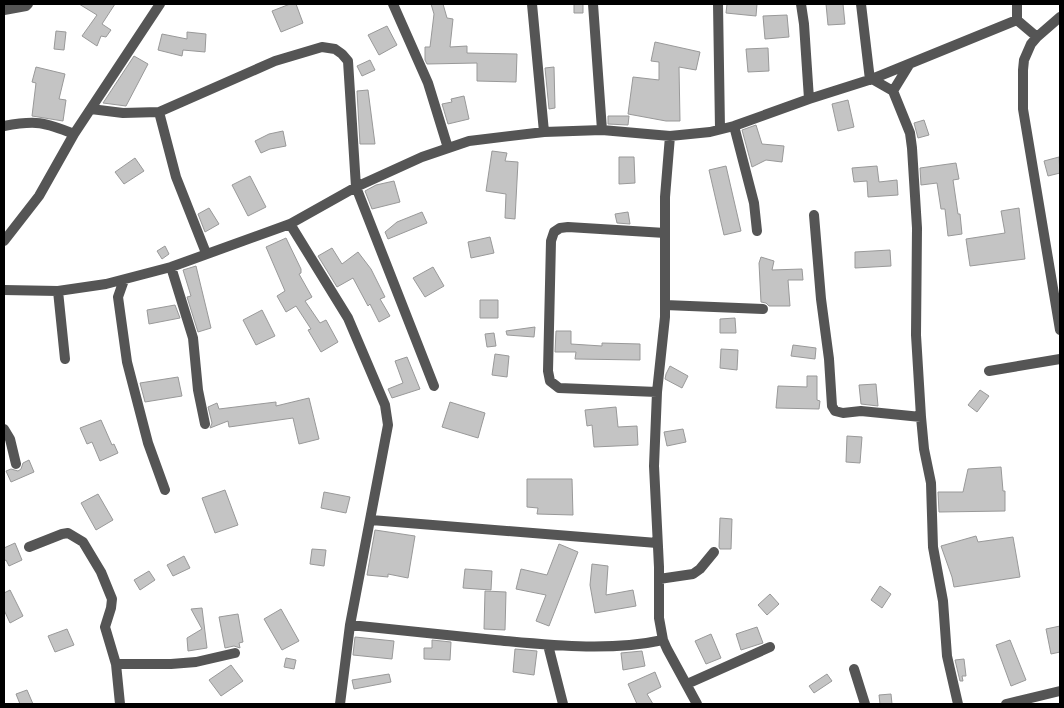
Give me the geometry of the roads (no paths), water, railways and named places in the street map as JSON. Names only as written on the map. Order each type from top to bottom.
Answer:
[{"type":"street","points":[[4,10],[28,4]]},
{"type":"street","points":[[151,4],[152,15]]},
{"type":"street","points":[[4,241],[38,196],[74,134],[160,4]]},
{"type":"street","points":[[393,4],[428,84],[448,148]]},
{"type":"street","points":[[532,4],[544,132]]},
{"type":"street","points":[[594,4],[602,130]]},
{"type":"street","points":[[718,4],[720,129]]},
{"type":"street","points":[[801,4],[809,99]]},
{"type":"street","points":[[861,4],[871,80]]},
{"type":"street","points":[[1017,4],[1017,20],[1037,37]]},
{"type":"street","points":[[1060,17],[1037,37],[1027,52],[1024,60],[1023,109],[1060,330]]},
{"type":"street","points":[[4,290],[58,291],[106,284],[171,267],[290,224],[356,187],[422,157],[469,141],[544,132],[602,130],[670,136],[705,133],[734,126],[809,99],[871,80],[1017,20]]},
{"type":"street","points":[[91,109],[123,113],[159,112],[275,61],[322,47],[335,49],[342,54],[348,61],[356,187],[434,386]]},
{"type":"street","points":[[893,92],[909,65]]},
{"type":"street","points":[[871,80],[893,92],[910,133],[917,228],[916,335],[921,417],[924,449],[931,483],[933,547],[943,601],[947,656],[958,704]]},
{"type":"street","points":[[159,112],[176,177],[206,253]]},
{"type":"street","points":[[4,126],[29,121],[50,124],[74,134]]},
{"type":"street","points":[[734,126],[754,203],[757,231]]},
{"type":"street","points":[[670,136],[665,197],[665,317],[654,466],[659,618],[663,640],[697,704]]},
{"type":"street","points":[[814,215],[820,299],[830,359],[832,406],[835,411],[842,412],[861,411],[921,417]]},
{"type":"street","points":[[290,224],[348,318],[373,374],[387,412],[387,431],[350,625],[340,704]]},
{"type":"street","points":[[658,392],[559,388],[550,381],[548,372],[551,241],[554,232],[560,228],[568,227],[665,233]]},
{"type":"street","points":[[171,267],[193,338],[198,390],[204,424]]},
{"type":"street","points":[[124,280],[118,297],[128,362],[148,443],[164,490]]},
{"type":"street","points":[[106,284],[118,297]]},
{"type":"street","points":[[58,291],[65,360]]},
{"type":"street","points":[[665,305],[763,309]]},
{"type":"street","points":[[989,371],[1060,359]]},
{"type":"street","points":[[4,429],[10,439],[16,464]]},
{"type":"street","points":[[371,520],[657,543]]},
{"type":"street","points":[[29,547],[68,533],[83,542],[101,572],[112,599],[106,627],[116,664],[120,704]]},
{"type":"street","points":[[659,579],[693,574],[700,569],[714,552]]},
{"type":"street","points":[[350,625],[548,645],[634,645],[663,640]]},
{"type":"street","points":[[548,645],[563,704]]},
{"type":"street","points":[[686,684],[770,647]]},
{"type":"street","points":[[116,664],[196,662],[235,653]]},
{"type":"street","points":[[854,669],[865,704]]},
{"type":"street","points":[[1006,704],[1060,690]]}]
